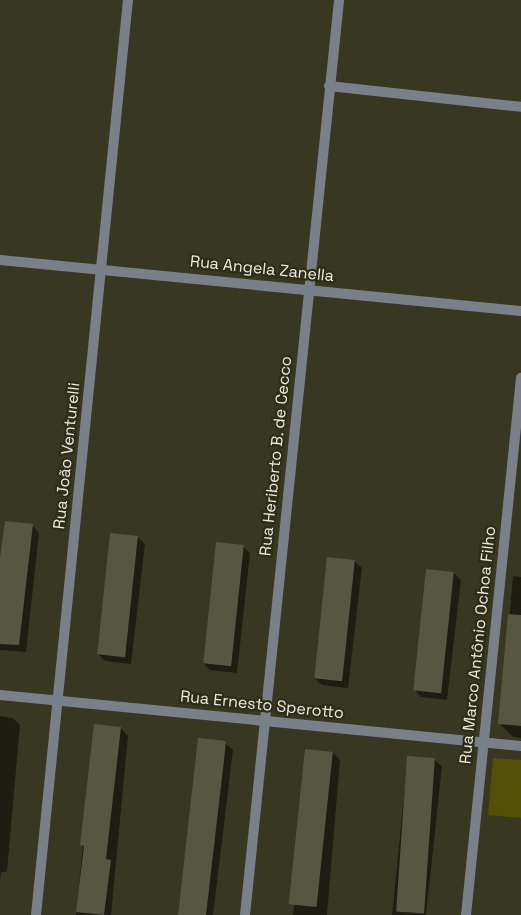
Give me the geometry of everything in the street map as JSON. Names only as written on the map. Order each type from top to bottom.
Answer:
[{"type":"street","name":"Rua João Venturelli","points":[[36,915],[128,0]]},
{"type":"street","name":"Rua Heriberto B. de Cecco","points":[[245,915],[339,0]]},
{"type":"street","points":[[329,86],[521,106]]},
{"type":"street","name":"Rua Angela Zanella","points":[[0,260],[521,311]]},
{"type":"street","name":"Rua Marco Antônio Ochoa Filho","points":[[466,915],[521,378]]},
{"type":"street","name":"Rua Ernesto Sperotto","points":[[0,695],[521,746]]},
{"type":"shaded area","points":[[493,758],[521,760],[521,818],[488,815]]},
{"type":"building","points":[[5,521],[33,524],[19,645],[0,644],[0,558]]},
{"type":"building","points":[[110,533],[138,536],[125,657],[97,654]]},
{"type":"building","points":[[216,542],[244,545],[231,666],[203,663]]},
{"type":"building","points":[[327,557],[355,560],[342,681],[314,678]]},
{"type":"building","points":[[426,569],[454,572],[441,693],[413,690]]},
{"type":"building","points":[[508,614],[521,615],[521,726],[498,724]]},
{"type":"building","points":[[94,724],[121,727],[106,859],[111,860],[104,915],[76,912],[84,846],[80,845]]},
{"type":"building","points":[[198,738],[226,741],[224,760],[206,915],[178,915]]},
{"type":"building","points":[[305,749],[333,752],[317,907],[289,904]]},
{"type":"building","points":[[407,756],[435,758],[424,914],[396,912]]}]
